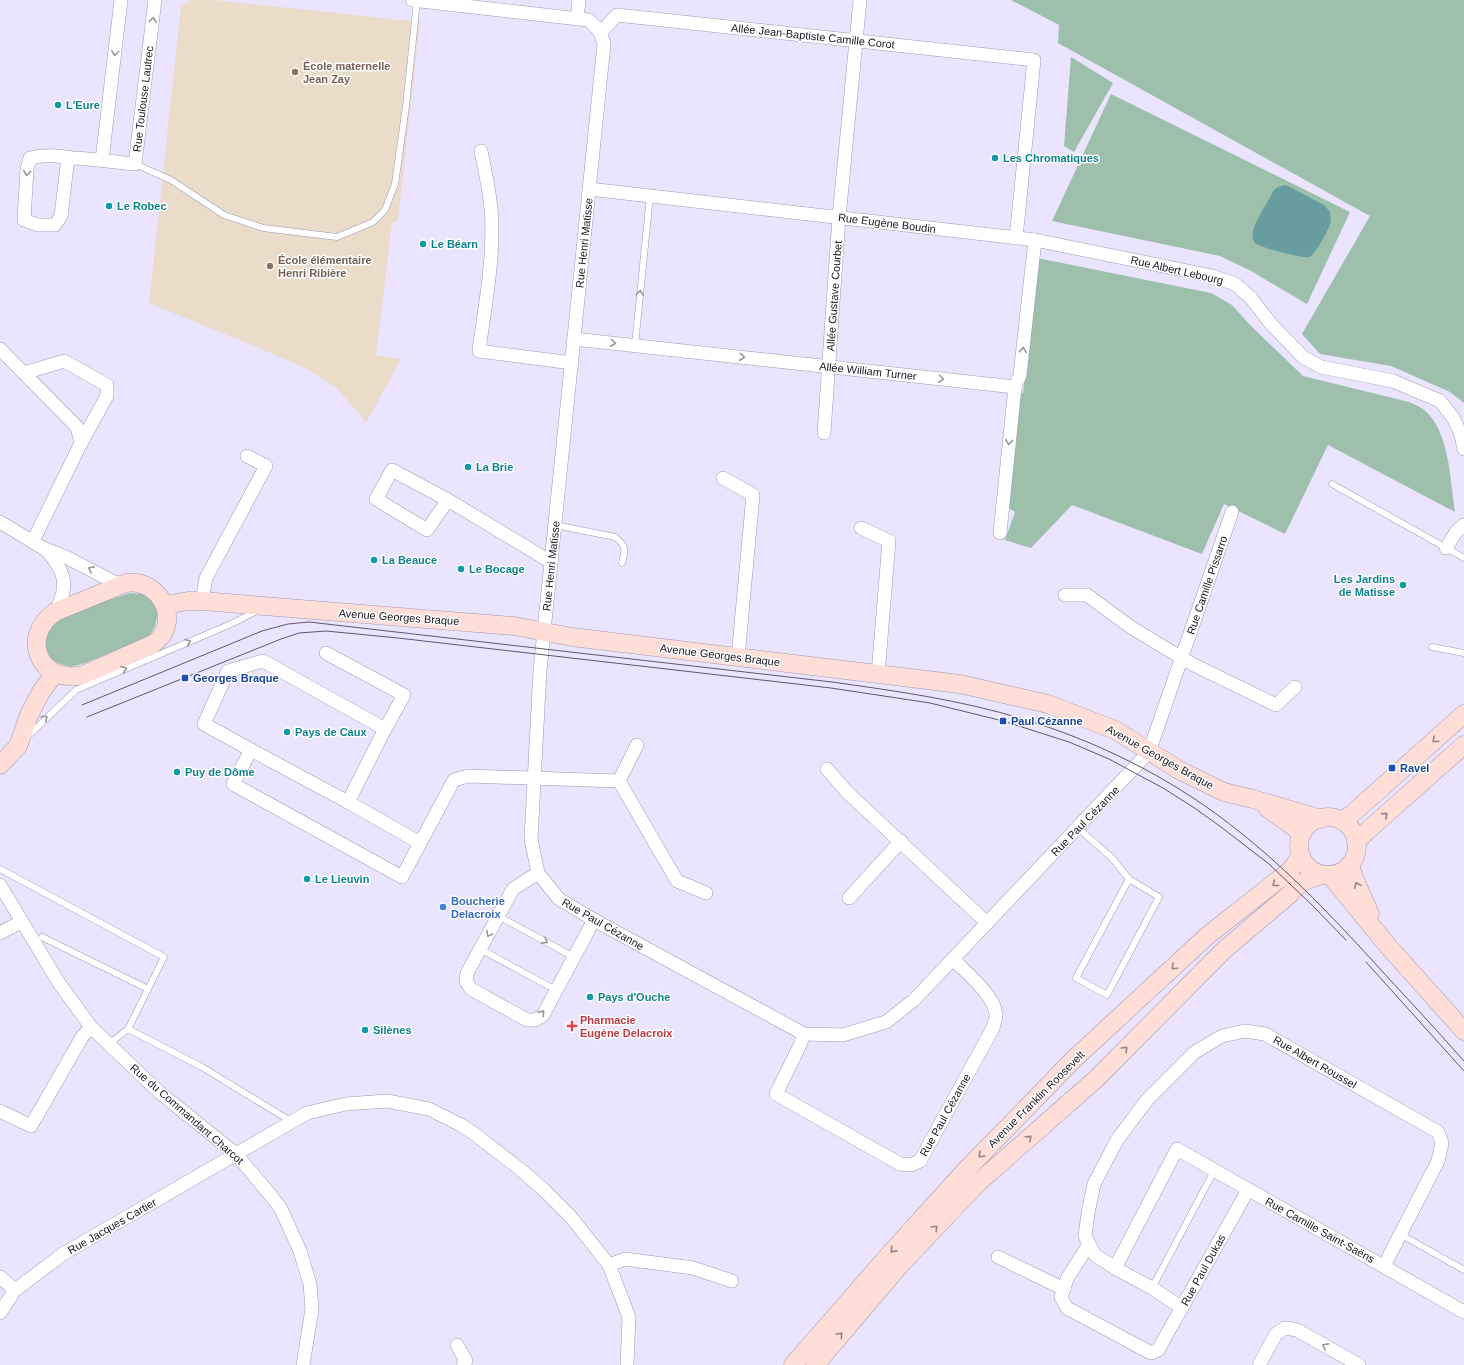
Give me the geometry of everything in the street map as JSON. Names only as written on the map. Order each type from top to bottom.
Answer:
[{"type":"street","points":[[102,160],[121,0]]},
{"type":"street","name":"Rue Toulouse Lautrec","points":[[68,157],[61,216],[55,225],[38,225],[24,220],[27,169],[30,158],[41,155],[68,157],[102,160],[135,164],[155,0]]},
{"type":"street","points":[[412,0],[588,20],[601,32]]},
{"type":"street","points":[[577,19],[579,0]]},
{"type":"street","name":"Allée Gustave Courbet","points":[[824,433],[840,218],[860,0]]},
{"type":"street","name":"Allée Jean-Baptiste Camille Corot","points":[[601,32],[617,15],[1034,60],[1016,238]]},
{"type":"street","name":"Rue Henri Matisse","points":[[544,632],[603,57],[604,44],[601,32]]},
{"type":"street","points":[[481,151],[491,207],[492,232],[491,254],[479,351],[572,362]]},
{"type":"street","name":"Rue Eugène Boudin","points":[[590,189],[1035,240]]},
{"type":"street","points":[[1000,533],[1015,387],[1020,375],[1035,240]]},
{"type":"street","name":"Rue Albert Lebourg","points":[[1035,240],[1212,276],[1235,284],[1251,298],[1271,324],[1303,357],[1321,367],[1393,381],[1440,401],[1454,419],[1461,435],[1464,449]]},
{"type":"street","name":"Allée William Turner","points":[[574,339],[1015,387]]},
{"type":"street","points":[[0,349],[76,427],[80,443]]},
{"type":"street","points":[[24,373],[64,361],[106,385],[108,396],[80,443],[38,544]]},
{"type":"street","points":[[202,601],[206,578],[266,466],[247,456]]},
{"type":"street","points":[[448,500],[427,530],[376,499],[392,470],[448,500],[551,562]]},
{"type":"street","points":[[724,478],[753,495],[738,657]]},
{"type":"street","name":"Rue Camille Pissarro","points":[[1149,752],[1232,512]]},
{"type":"street","points":[[0,522],[38,544],[110,580],[117,583],[126,583],[138,584],[150,588],[161,597],[165,605],[167,616],[166,627],[152,651],[90,678],[73,677],[55,673],[40,659],[36,648],[37,637],[47,618],[55,612],[126,583]]},
{"type":"street","points":[[1446,548],[1456,532],[1464,525]]},
{"type":"street","points":[[861,528],[889,541],[878,674]]},
{"type":"street","points":[[38,544],[56,561],[62,570],[64,581],[62,597],[55,612]]},
{"type":"street","points":[[1065,595],[1087,596],[1132,628],[1182,658],[1276,705],[1295,686]]},
{"type":"street","name":"Avenue Georges Braque","points":[[165,605],[188,601],[202,601],[514,626],[578,638],[960,684],[1048,704],[1115,730],[1179,770],[1224,792],[1321,818]]},
{"type":"street","name":"Rue Paul Cézanne","points":[[544,632],[540,670],[532,839],[538,873],[559,899],[594,920],[804,1034],[843,1035],[886,1022],[914,1000],[1149,752]]},
{"type":"street","points":[[326,653],[404,695],[348,802]]},
{"type":"street","points":[[385,730],[263,661],[228,671],[204,724],[420,843]]},
{"type":"street","points":[[0,765],[18,746],[29,715],[41,692],[55,673]]},
{"type":"street","points":[[1342,821],[1352,814],[1464,714]]},
{"type":"street","points":[[620,781],[637,745]]},
{"type":"street","points":[[1356,842],[1464,745]]},
{"type":"street","points":[[250,750],[233,784],[402,877],[454,780],[468,776],[620,781]]},
{"type":"street","points":[[828,769],[847,792],[987,923]]},
{"type":"street","points":[[620,781],[677,881],[706,893]]},
{"type":"street","name":"Avenue Georges Braque","points":[[1253,799],[1302,833]]},
{"type":"street","points":[[1321,818],[1342,821],[1351,830],[1356,842],[1356,850],[1350,864],[1345,870],[1338,873],[1326,875],[1313,871],[1305,865],[1300,855],[1299,848],[1302,833],[1310,824],[1321,818]]},
{"type":"street","points":[[849,898],[900,841]]},
{"type":"street","name":"Avenue Franklin Roosevelt","points":[[793,1365],[888,1256],[960,1177],[1074,1060],[1208,936],[1288,873],[1295,865],[1300,855]]},
{"type":"street","points":[[1350,864],[1354,879],[1376,931]]},
{"type":"street","points":[[538,873],[513,889],[467,974],[466,981],[471,989],[527,1020],[535,1020],[543,1015],[594,920]]},
{"type":"street","points":[[1326,875],[1464,1031]]},
{"type":"street","name":"Avenue Franklin Roosevelt","points":[[815,1365],[901,1264],[979,1182],[1096,1079],[1224,950],[1290,894],[1294,888],[1313,877],[1326,875]]},
{"type":"street","name":"Rue du Commandant Charcot","points":[[0,885],[21,922],[59,982],[91,1027],[159,1092],[236,1154],[281,1209],[300,1251],[310,1284],[312,1309],[303,1365]]},
{"type":"street","points":[[0,932],[21,922]]},
{"type":"street","name":"Rue Paul Cézanne","points":[[804,1034],[798,1051],[776,1094],[900,1164],[911,1165],[920,1160],[993,1028],[996,1017],[995,1008],[988,995],[953,959]]},
{"type":"street","points":[[0,1111],[31,1126],[82,1037],[91,1027]]},
{"type":"street","name":"Rue Albert Roussel","points":[[1089,1244],[1085,1236],[1094,1184],[1117,1140],[1147,1100],[1195,1052],[1222,1036],[1245,1031],[1265,1034],[1438,1132],[1442,1143],[1438,1161],[1384,1266]]},
{"type":"street","name":"Rue Jacques Cartier","points":[[0,1313],[15,1290],[62,1254],[307,1113],[346,1104],[387,1101],[429,1109],[462,1125],[521,1170],[571,1217],[609,1265],[629,1317],[627,1365]]},
{"type":"street","name":"Rue Camille Saint-Saëns","points":[[1115,1268],[1177,1149],[1464,1312]]},
{"type":"street","name":"Rue Paul Dukas","points":[[1064,1289],[1061,1297],[1067,1308],[1151,1353],[1158,1350],[1248,1190]]},
{"type":"street","points":[[998,1257],[1064,1289],[1067,1279],[1089,1244],[1095,1255],[1115,1268],[1152,1288],[1182,1308]]},
{"type":"street","points":[[609,1265],[624,1259],[693,1268],[732,1281]]},
{"type":"street","points":[[0,1277],[15,1290]]},
{"type":"street","points":[[1259,1365],[1276,1334],[1285,1328],[1297,1330],[1359,1365]]},
{"type":"street","points":[[457,1345],[466,1361],[464,1365]]},
{"type":"lane","points":[[135,164],[171,180],[196,198],[224,215],[263,228],[337,237],[373,222],[385,210],[395,184],[406,106],[425,1]]},
{"type":"lane","points":[[635,345],[650,196]]},
{"type":"lane","points":[[1332,484],[1464,558]]},
{"type":"lane","points":[[555,525],[615,537],[623,543],[625,552],[622,563]]},
{"type":"lane","points":[[152,651],[231,624],[266,607]]},
{"type":"lane","points":[[1432,647],[1464,653]]},
{"type":"lane","points":[[18,746],[90,678]]},
{"type":"lane","points":[[1078,828],[1112,858],[1129,879],[1159,897],[1107,995],[1076,978],[1129,879]]},
{"type":"lane","points":[[0,869],[164,957],[128,1029],[109,1044]]},
{"type":"lane","points":[[498,916],[574,957]]},
{"type":"lane","points":[[42,937],[148,989]]},
{"type":"lane","points":[[480,949],[556,990]]},
{"type":"lane","points":[[128,1029],[202,1067],[292,1122]]},
{"type":"lane","points":[[1152,1288],[1214,1171]]},
{"type":"lane","points":[[1400,1234],[1464,1270]]},
{"type":"shaded area","points":[[191,0],[214,0],[420,22],[398,220],[392,223],[376,355],[401,359],[366,423],[335,387],[311,371],[149,303],[181,7]]},
{"type":"shaded area","points":[[1011,0],[1464,0],[1464,403],[1450,392],[1391,366],[1320,354],[1302,334],[1370,216],[1058,43],[1059,25]]},
{"type":"shaded area","points":[[1071,57],[1113,83],[1074,152],[1064,146]]},
{"type":"shaded area","points":[[1111,94],[1350,212],[1307,304],[1251,271],[1220,256],[1052,221]]},
{"type":"shaded area","points":[[1286,185],[1324,205],[1330,212],[1331,218],[1328,230],[1317,248],[1309,257],[1290,255],[1272,250],[1258,245],[1253,240],[1254,228],[1260,214],[1274,190],[1278,187]]},
{"type":"shaded area","points":[[1037,258],[1211,293],[1232,305],[1250,325],[1303,376],[1409,402],[1420,407],[1432,418],[1444,443],[1450,471],[1455,512],[1328,445],[1285,534],[1224,504],[1202,554],[1072,505],[1031,548],[1005,540],[1015,512],[1007,507],[1019,393],[1023,393]]},
{"type":"shaded area","points":[[130,593],[144,594],[153,602],[158,613],[155,626],[149,637],[85,663],[71,667],[57,663],[46,654],[47,631],[51,624],[56,620],[88,607]]},
{"type":"tram line","points":[[82,705],[262,631],[288,624],[309,622],[832,682],[952,701],[1000,712],[1050,728],[1104,749],[1155,775],[1204,805],[1227,822],[1284,870],[1320,905],[1464,1061]]},
{"type":"tram line","points":[[87,717],[281,639],[299,633],[326,631],[831,688],[930,703],[1003,721],[1069,742],[1109,759],[1163,788],[1196,809],[1269,864],[1346,940]]},
{"type":"tram line","points":[[1366,962],[1464,1071]]},
{"type":"place","name":"École maternelle Jean Zay","points":[[295,72]]},
{"type":"place","name":"L'Eure","points":[[58,105]]},
{"type":"place","name":"Les Chromatiques","points":[[995,158]]},
{"type":"place","name":"Le Robec","points":[[109,206]]},
{"type":"place","name":"Le Béarn","points":[[423,244]]},
{"type":"place","name":"École élémentaire Henri Ribière","points":[[270,266]]},
{"type":"place","name":"La Brie","points":[[468,467]]},
{"type":"place","name":"La Beauce","points":[[374,560]]},
{"type":"place","name":"Le Bocage","points":[[461,569]]},
{"type":"place","name":"Les Jardins de Matisse","points":[[1403,585]]},
{"type":"place","name":"Georges Braque","points":[[185,678]]},
{"type":"place","name":"Paul Cézanne","points":[[1003,721]]},
{"type":"place","name":"Pays de Caux","points":[[287,732]]},
{"type":"place","name":"Ravel","points":[[1392,768]]},
{"type":"place","name":"Puy de Dôme","points":[[177,772]]},
{"type":"place","name":"Le Lieuvin","points":[[307,879]]},
{"type":"place","name":"Boucherie Delacroix","points":[[443,907]]},
{"type":"place","name":"Pays d'Ouche","points":[[590,997]]},
{"type":"place","name":"Pharmacie Eugène Delacroix","points":[[572,1026]]},
{"type":"place","name":"Silènes","points":[[365,1030]]}]
